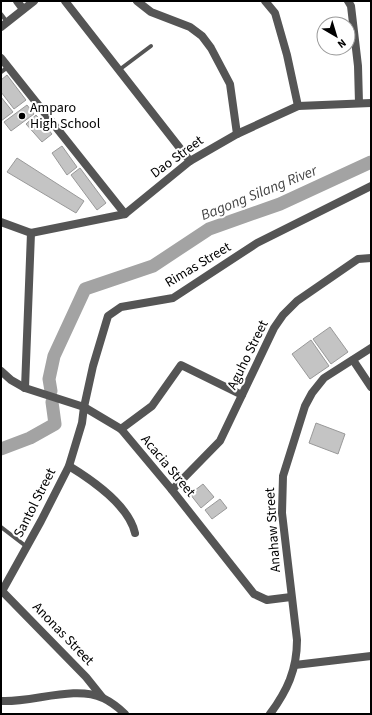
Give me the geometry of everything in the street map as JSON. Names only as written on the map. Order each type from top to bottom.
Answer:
[{"type":"street","points":[[17,1],[23,9]]},
{"type":"street","points":[[4,24],[34,1]]},
{"type":"street","points":[[65,1],[190,161]]},
{"type":"street","points":[[137,1],[151,12],[190,28],[202,36],[211,48],[230,84],[237,134]]},
{"type":"street","points":[[266,1],[275,13],[287,54],[298,106]]},
{"type":"street","points":[[348,1],[351,6],[358,66],[359,103]]},
{"type":"street","points":[[1,58],[4,69],[124,214]]},
{"type":"street","name":"Dao Street","points":[[31,233],[124,214],[190,161],[237,134],[298,106],[371,103]]},
{"type":"street","name":"Rimas Street","points":[[69,466],[82,423],[93,366],[108,316],[121,307],[173,298],[257,243],[371,186]]},
{"type":"street","points":[[1,222],[31,233],[25,388]]},
{"type":"street","name":"Aguho Street","points":[[172,490],[220,441],[274,328],[283,315],[297,301],[358,259],[371,258]]},
{"type":"street","name":"Anahaw Street","points":[[270,714],[285,692],[295,665],[297,640],[282,513],[283,476],[306,406],[312,393],[324,378],[371,348]]},
{"type":"street","points":[[353,360],[371,387]]},
{"type":"street","points":[[121,429],[152,406],[181,365],[242,395]]},
{"type":"street","name":"Acacia Street","points":[[1,371],[11,380],[25,388],[84,408],[121,429],[172,490],[254,594],[267,600],[291,598]]},
{"type":"street","points":[[69,466],[85,476],[116,502],[129,516],[135,532]]},
{"type":"street","name":"Santol Street","points":[[2,592],[69,466]]},
{"type":"street","name":"Anonas Street","points":[[2,592],[86,677],[102,697]]},
{"type":"street","points":[[295,665],[371,656]]},
{"type":"street","points":[[1,701],[22,700],[48,696],[91,694],[102,697],[111,702],[125,714]]},
{"type":"lane","points":[[1,14],[4,24]]},
{"type":"lane","points":[[119,70],[151,46]]},
{"type":"lane","points":[[1,527],[27,547]]},
{"type":"building","points":[[7,75],[26,100],[14,109],[1,92],[1,80]]},
{"type":"building","points":[[1,97],[13,112],[1,121]]},
{"type":"building","points":[[27,105],[34,114],[11,131],[4,122]]},
{"type":"building","points":[[36,115],[52,134],[42,142],[26,124]]},
{"type":"building","points":[[62,146],[77,167],[67,175],[52,153]]},
{"type":"building","points":[[17,158],[84,201],[76,213],[7,172]]},
{"type":"building","points":[[80,168],[106,203],[97,210],[71,175]]},
{"type":"building","points":[[330,327],[348,352],[331,364],[313,339]]},
{"type":"building","points":[[311,340],[329,366],[310,379],[292,354]]},
{"type":"building","points":[[316,423],[345,434],[338,454],[309,443]]},
{"type":"building","points":[[203,484],[214,497],[201,508],[190,494]]},
{"type":"building","points":[[220,499],[227,508],[212,519],[205,510]]},
{"type":"waterway","name":"Bagong Silang River","points":[[51,391],[49,379],[54,356],[85,289],[153,266],[209,229],[280,204],[371,162]]},
{"type":"waterway","name":"Bagong Silang River","points":[[1,449],[30,438],[55,424],[52,402]]},
{"type":"place","name":"Amparo High School","points":[[22,116]]}]
